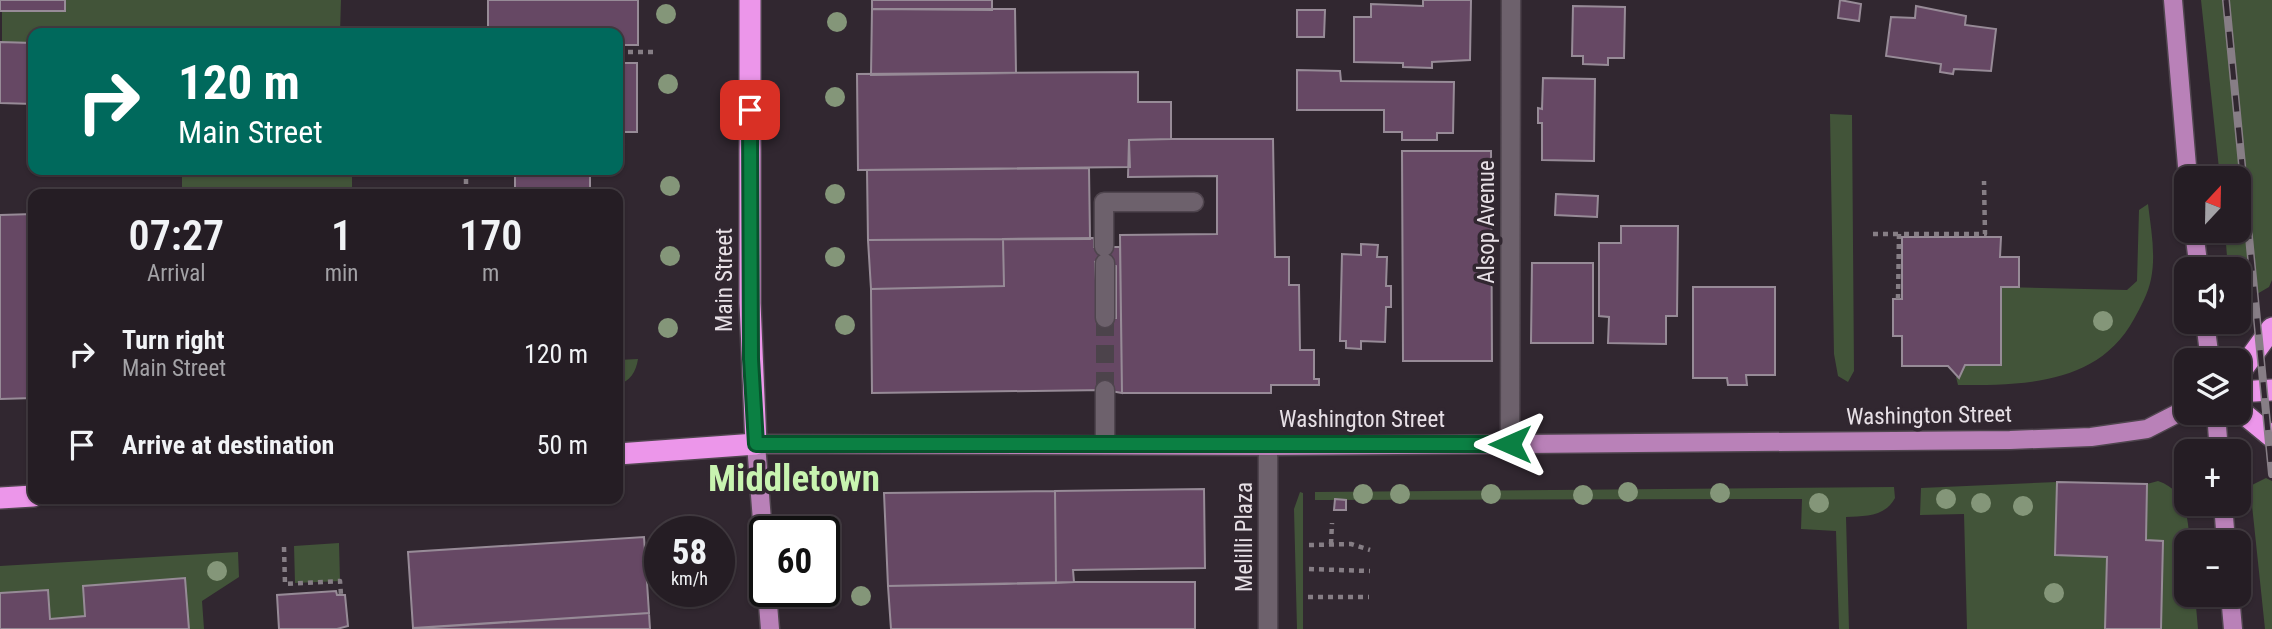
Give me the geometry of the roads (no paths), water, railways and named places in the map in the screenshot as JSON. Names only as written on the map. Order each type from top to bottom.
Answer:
[{"type":"highway","name":"Main Street","points":[[750,0],[750,303],[756,444]]},
{"type":"highway","points":[[2251,357],[2272,328]]},
{"type":"highway","points":[[2251,391],[2272,390]]},
{"type":"highway","points":[[2251,420],[2272,437]]},
{"type":"highway","name":"Washington Street","points":[[623,454],[756,444]]},
{"type":"highway","points":[[0,498],[28,496]]},
{"type":"main road","points":[[2173,0],[2187,166]]},
{"type":"main road","name":"Washington Street","points":[[756,444],[1268,446],[1905,442],[2091,437],[2147,429],[2174,415]]},
{"type":"main road","name":"Main Street","points":[[756,444],[762,516]]},
{"type":"main road","points":[[768,607],[770,629]]},
{"type":"main road","points":[[2232,607],[2233,629]]},
{"type":"street","name":"Alsop Avenue","points":[[1510,444],[1511,0]]},
{"type":"street","points":[[1105,317],[1104,202],[1194,202]]},
{"type":"street","points":[[1105,390],[1105,445]]},
{"type":"street","name":"Melilli Plaza","points":[[1268,446],[1268,629]]},
{"type":"tunnel","points":[[1105,318],[1105,390]]},
{"type":"railway","points":[[2226,0],[2272,474]]},
{"type":"district","name":"Middletown","points":[[794,478]]}]
